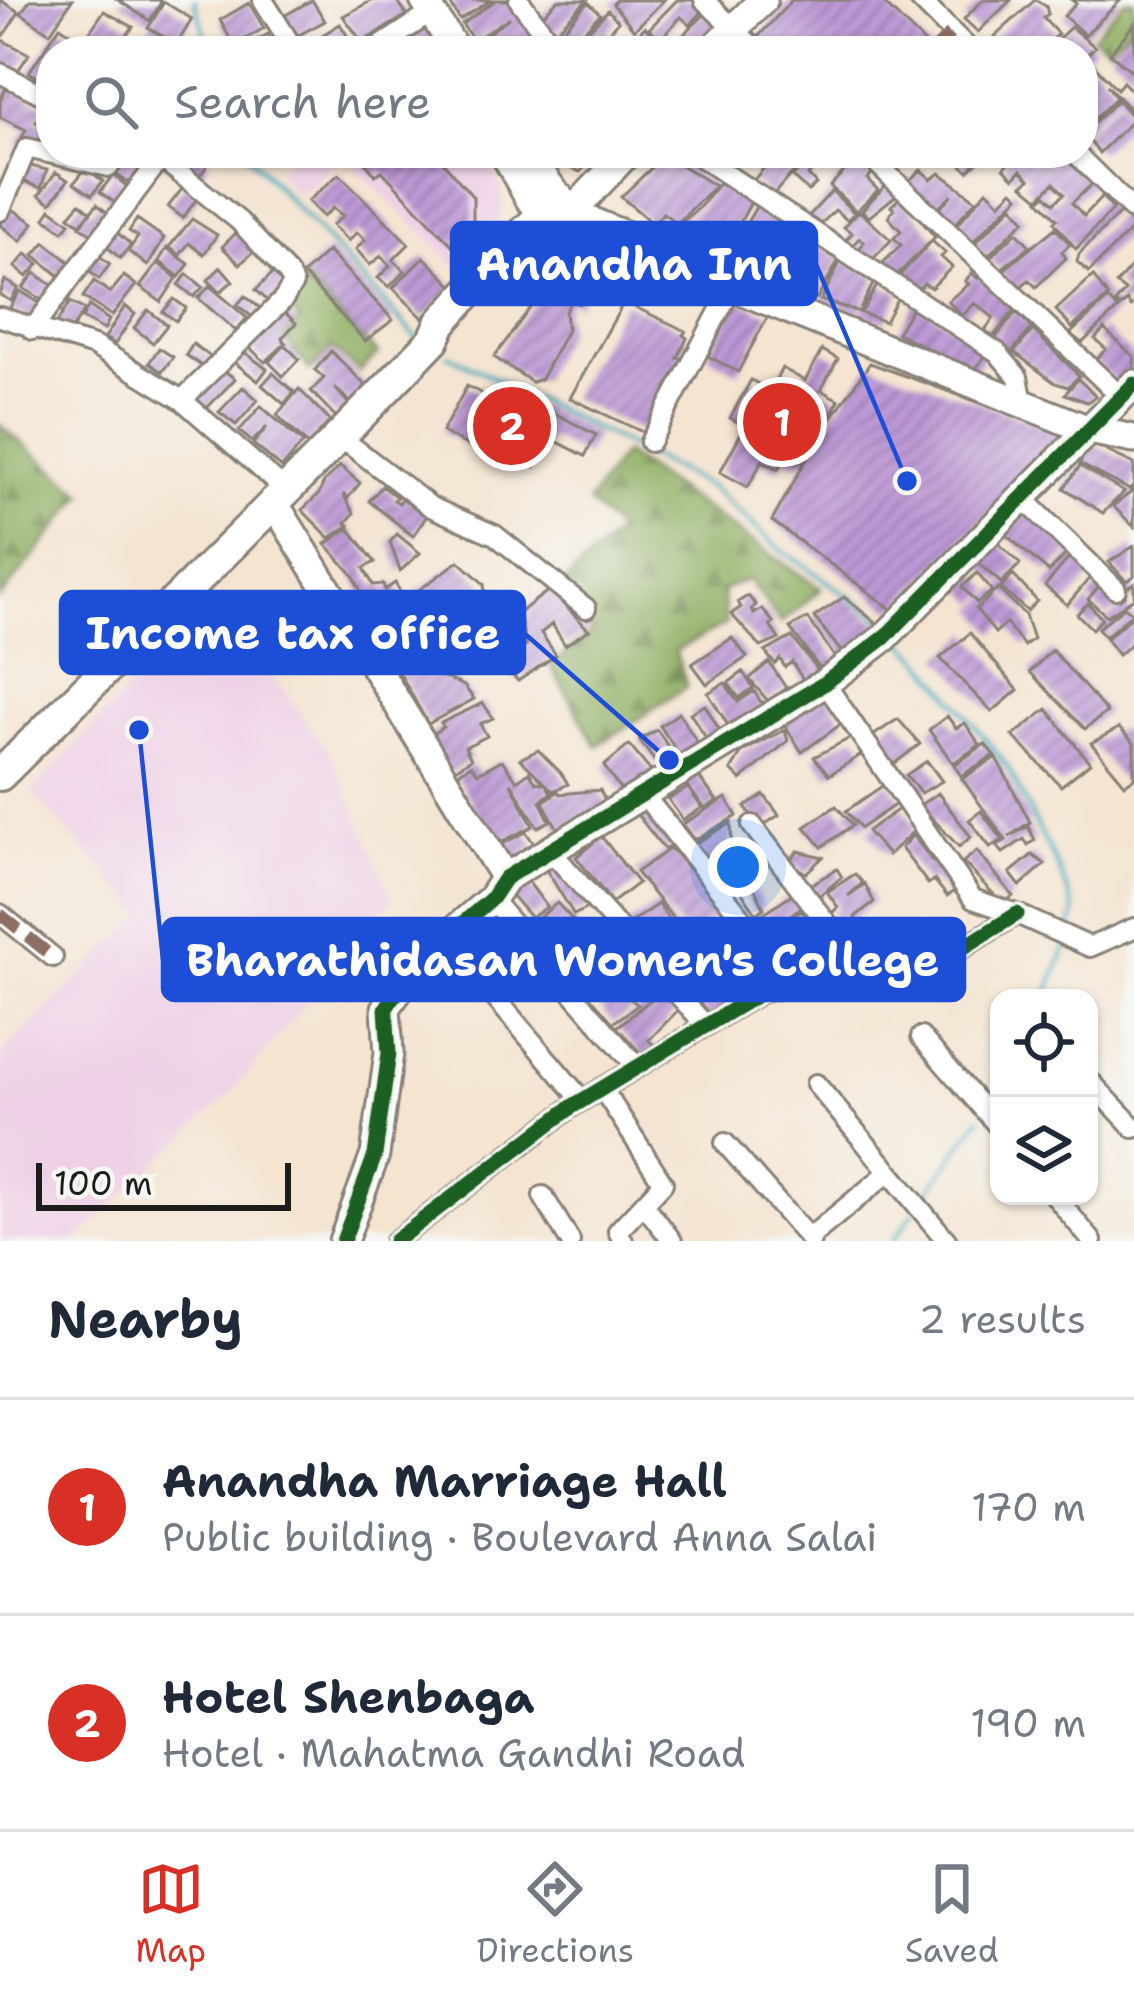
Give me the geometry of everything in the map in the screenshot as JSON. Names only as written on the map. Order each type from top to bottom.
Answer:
[{"type":"main road","points":[[0,775],[434,339],[452,335],[557,214]]},
{"type":"street","points":[[263,0],[286,36]]},
{"type":"street","points":[[519,0],[546,36]]},
{"type":"street","points":[[704,0],[742,36]]},
{"type":"street","points":[[725,36],[763,0]]},
{"type":"street","points":[[920,0],[956,36]]},
{"type":"street","points":[[391,36],[427,6],[446,36]]},
{"type":"street","points":[[0,73],[36,91]]},
{"type":"street","points":[[0,211],[27,148],[36,150]]},
{"type":"street","points":[[32,329],[148,168]]},
{"type":"street","points":[[173,168],[239,220],[293,284],[284,300],[182,400]]},
{"type":"street","points":[[517,168],[557,214],[662,248],[663,259],[1089,430],[1134,439]]},
{"type":"street","points":[[535,168],[557,214]]},
{"type":"street","points":[[557,214],[594,168]]},
{"type":"street","points":[[557,214],[610,168]]},
{"type":"street","points":[[717,168],[997,352],[1018,377],[1023,403]]},
{"type":"street","points":[[343,1241],[375,1155],[389,1053],[386,1008],[421,959],[498,889],[550,850],[825,683],[884,638],[1128,390],[883,168]]},
{"type":"street","points":[[1091,168],[1134,211]]},
{"type":"street","points":[[650,442],[733,285]]},
{"type":"street","points":[[0,317],[94,346],[182,400],[278,495],[498,889],[637,1066]]},
{"type":"street","points":[[340,437],[431,507],[495,535],[586,608]]},
{"type":"street","points":[[1023,498],[1116,589]]},
{"type":"street","points":[[825,683],[973,899],[1090,947],[1134,928]]},
{"type":"street","points":[[643,794],[795,984]]},
{"type":"street","points":[[752,825],[871,981]]},
{"type":"street","points":[[550,850],[705,1025]]},
{"type":"street","points":[[0,914],[52,958]]},
{"type":"street","points":[[395,1241],[582,1100],[760,993],[795,984],[871,981],[934,966],[1017,914]]},
{"type":"street","points":[[445,939],[582,1100]]},
{"type":"street","points":[[921,1037],[990,1116]]},
{"type":"street","points":[[816,1084],[946,1241]]},
{"type":"street","points":[[602,1088],[663,1184],[614,1238]]},
{"type":"street","points":[[1098,1089],[1134,1128]]},
{"type":"street","points":[[725,1144],[810,1240],[889,1172]]},
{"type":"street","points":[[543,1196],[569,1241]]},
{"type":"street","points":[[644,1204],[672,1241]]},
{"type":"street","points":[[1062,1205],[1092,1241]]},
{"type":"shaded area","points":[[277,168],[330,168],[298,197]]},
{"type":"shaded area","points":[[355,168],[491,168],[503,191],[499,227],[459,268]]},
{"type":"shaded area","points":[[215,598],[332,756],[393,899],[234,1090],[76,1241],[4,1241],[0,1237],[0,1054],[144,914],[31,792]]},
{"type":"green space","points":[[1125,0],[1134,0],[1134,22],[1109,48],[1093,36]]},
{"type":"green space","points":[[303,278],[378,354],[359,372],[331,347],[310,371],[285,338],[300,320],[282,306]]},
{"type":"green space","points":[[0,425],[84,494],[0,598]]},
{"type":"green space","points":[[623,453],[821,589],[781,623],[748,579],[722,590],[726,624],[675,651],[687,687],[597,746],[551,666],[593,631],[559,587],[618,532],[588,502]]},
{"type":"building","points":[[0,0],[19,12],[4,35],[0,33]]},
{"type":"building","points":[[30,0],[72,0],[50,33],[21,13]]},
{"type":"building","points":[[118,0],[159,0],[161,2],[150,21]]},
{"type":"building","points":[[312,0],[325,21],[297,36],[284,16]]},
{"type":"building","points":[[373,0],[396,0],[407,15],[372,36],[358,36],[343,16]]},
{"type":"building","points":[[458,0],[491,0],[460,20],[451,5]]},
{"type":"building","points":[[496,0],[513,0],[539,36],[485,36],[510,17],[482,36],[470,36],[462,24]]},
{"type":"building","points":[[558,0],[587,0],[551,36],[538,20]]},
{"type":"building","points":[[616,0],[664,0],[634,30],[613,4]]},
{"type":"building","points":[[677,0],[693,0],[703,11],[690,25],[681,17],[663,36],[649,29]]},
{"type":"building","points":[[792,0],[880,0],[917,36],[759,36]]},
{"type":"building","points":[[983,0],[1011,0],[978,32],[964,19]]},
{"type":"building","points":[[1035,0],[1046,6],[1048,14],[1043,18],[1058,34],[1056,36],[995,36]]},
{"type":"building","points":[[1072,0],[1121,0],[1085,35],[1064,16],[1076,4]]},
{"type":"building","points":[[164,2],[192,19],[182,36],[162,36],[148,28]]},
{"type":"building","points":[[588,2],[600,14],[579,36],[557,36]]},
{"type":"building","points":[[249,3],[264,28],[251,36],[229,36],[220,20]]},
{"type":"building","points":[[608,10],[618,21],[606,35],[601,31],[583,36]]},
{"type":"building","points":[[104,11],[133,27],[126,36],[87,36]]},
{"type":"building","points":[[706,13],[719,28],[712,36],[682,36]]},
{"type":"building","points":[[427,21],[436,36],[405,36]]},
{"type":"building","points":[[340,24],[348,36],[321,36]]},
{"type":"building","points":[[1134,24],[1134,73],[1110,53]]},
{"type":"building","points":[[60,26],[75,36],[53,36]]},
{"type":"building","points":[[1071,27],[1082,36],[1061,36]]},
{"type":"building","points":[[0,39],[29,54],[15,75],[0,68]]},
{"type":"building","points":[[1098,69],[1117,89],[1123,82],[1134,93],[1134,114],[1107,85],[1116,98],[1098,115]]},
{"type":"building","points":[[7,86],[36,102],[36,144],[17,146],[26,130],[0,117],[0,100]]},
{"type":"building","points":[[1118,100],[1134,119],[1099,153],[1098,119]]},
{"type":"building","points":[[27,165],[47,170],[41,188],[20,180]]},
{"type":"building","points":[[86,168],[103,181],[92,195],[74,183]]},
{"type":"building","points":[[110,168],[145,168],[132,185]]},
{"type":"building","points":[[181,168],[205,168],[196,181]]},
{"type":"building","points":[[370,168],[448,168],[473,197],[469,230],[453,246],[382,171],[375,175]]},
{"type":"building","points":[[651,168],[686,168],[715,186],[677,223],[663,213],[653,224],[621,197]]},
{"type":"building","points":[[764,168],[793,172],[772,196],[752,182]]},
{"type":"building","points":[[801,168],[815,168],[808,175],[816,184],[808,191],[792,177]]},
{"type":"building","points":[[847,168],[869,168],[873,172],[867,179],[878,190],[856,211],[830,186]]},
{"type":"building","points":[[1004,168],[1077,168],[1092,184],[1072,203],[1084,216],[1102,197],[1113,209],[1076,249],[1039,200],[1046,195],[1054,203],[1064,194],[1054,183],[1039,198],[1023,185],[1030,179],[1021,170],[1014,178]]},
{"type":"building","points":[[921,170],[931,179],[940,173],[976,200],[952,227],[936,212],[952,194],[934,211],[905,184]]},
{"type":"building","points":[[56,172],[68,180],[51,203],[39,195]]},
{"type":"building","points":[[339,174],[409,244],[393,260],[405,271],[389,287],[378,278],[390,266],[381,256],[370,265],[356,249],[365,240],[357,232],[348,241],[332,225],[343,216],[333,208],[323,217],[308,201]]},
{"type":"building","points":[[113,175],[128,187],[115,203],[100,192]]},
{"type":"building","points":[[719,183],[751,202],[720,260],[679,247],[678,225]]},
{"type":"building","points":[[887,184],[898,194],[869,217],[862,210]]},
{"type":"building","points":[[185,185],[199,196],[183,218],[168,207]]},
{"type":"building","points":[[987,190],[1000,203],[1013,190],[1019,196],[969,245],[954,228]]},
{"type":"building","points":[[832,191],[854,213],[847,220],[835,210],[817,228],[805,220]]},
{"type":"building","points":[[901,197],[935,237],[895,277],[881,265],[901,245],[894,238],[901,231],[888,217]]},
{"type":"building","points":[[759,202],[782,220],[761,251],[783,221],[840,258],[817,299],[723,263]]},
{"type":"building","points":[[80,203],[91,212],[80,224],[69,216]]},
{"type":"building","points":[[97,204],[109,214],[92,234],[80,226]]},
{"type":"building","points":[[1013,206],[1025,220],[986,257],[973,245]]},
{"type":"building","points":[[9,207],[34,223],[21,241],[0,225]]},
{"type":"building","points":[[51,209],[70,223],[63,231],[45,218]]},
{"type":"building","points":[[859,211],[891,240],[872,260],[859,249],[864,242],[859,238],[853,245],[846,240],[852,233],[844,227]]},
{"type":"building","points":[[1121,212],[1134,227],[1089,272],[1077,262],[1079,254]]},
{"type":"building","points":[[137,219],[164,238],[148,266],[128,251],[138,237],[129,231]]},
{"type":"building","points":[[192,219],[217,235],[204,254],[189,243],[180,255],[169,247]]},
{"type":"building","points":[[112,228],[131,245],[120,258],[101,241]]},
{"type":"building","points":[[1055,228],[1070,244],[1062,252],[1066,258],[1036,287],[1029,280],[1016,290],[1000,273]]},
{"type":"building","points":[[240,229],[258,248],[240,264],[222,247]]},
{"type":"building","points":[[1017,232],[1030,246],[1000,270],[988,259]]},
{"type":"building","points":[[932,241],[952,267],[931,288],[924,283],[917,291],[899,276]]},
{"type":"building","points":[[45,242],[76,267],[66,281],[34,255]]},
{"type":"building","points":[[167,248],[189,264],[179,277],[159,261]]},
{"type":"building","points":[[93,251],[110,264],[99,279],[82,266]]},
{"type":"building","points":[[328,251],[393,320],[365,341],[303,274]]},
{"type":"building","points":[[26,254],[39,264],[27,277],[15,267]]},
{"type":"building","points":[[424,257],[454,287],[423,318],[393,288]]},
{"type":"building","points":[[842,258],[876,278],[859,312],[821,300]]},
{"type":"building","points":[[158,263],[177,278],[161,302],[140,287]]},
{"type":"building","points":[[1134,264],[1134,305],[1127,301],[1120,307],[1115,303],[1125,291],[1116,284]]},
{"type":"building","points":[[221,267],[233,281],[220,292],[208,280]]},
{"type":"building","points":[[274,272],[288,287],[271,304],[256,290]]},
{"type":"building","points":[[35,273],[55,287],[44,301],[23,288]]},
{"type":"building","points":[[972,273],[978,279],[982,276],[1015,310],[993,337],[985,330],[994,318],[975,303],[962,316],[948,301],[969,284],[965,281]]},
{"type":"building","points":[[187,274],[203,287],[194,297],[179,285]]},
{"type":"building","points":[[124,276],[136,285],[112,316],[83,297],[94,281],[110,293]]},
{"type":"building","points":[[1093,276],[1108,297],[1072,328],[1056,310]]},
{"type":"building","points":[[5,280],[18,288],[11,301],[0,295]]},
{"type":"building","points":[[578,284],[587,286],[579,304],[571,301],[565,312],[567,330],[541,379],[532,382],[494,357],[539,296]]},
{"type":"building","points":[[878,284],[900,293],[885,322],[861,313]]},
{"type":"building","points":[[210,286],[247,318],[236,331],[198,298]]},
{"type":"building","points":[[20,291],[45,306],[35,321],[9,309]]},
{"type":"building","points":[[245,296],[260,308],[252,317],[237,305]]},
{"type":"building","points":[[174,299],[186,308],[176,321],[163,312]]},
{"type":"building","points":[[1108,299],[1118,309],[1082,343],[1070,334]]},
{"type":"building","points":[[737,300],[769,314],[738,372],[708,356]]},
{"type":"building","points":[[70,302],[85,310],[68,335],[53,329]]},
{"type":"building","points":[[624,302],[686,331],[678,358],[682,359],[649,435],[570,398]]},
{"type":"building","points":[[915,303],[989,350],[974,371],[897,333]]},
{"type":"building","points":[[89,306],[109,320],[104,330],[82,318]]},
{"type":"building","points":[[125,306],[135,314],[115,344],[105,338]]},
{"type":"building","points":[[281,309],[296,323],[282,338],[286,343],[265,362],[249,347]]},
{"type":"building","points":[[148,310],[167,325],[153,343],[134,328]]},
{"type":"building","points":[[1016,312],[1032,328],[1010,354],[993,341]]},
{"type":"building","points":[[1104,329],[1134,357],[1134,369],[1118,384],[1094,362],[1106,349],[1095,339]]},
{"type":"building","points":[[1033,330],[1079,376],[1068,387],[1055,383],[1014,352]]},
{"type":"building","points":[[193,344],[215,360],[207,370],[186,355]]},
{"type":"building","points":[[285,345],[299,359],[283,376],[269,362]]},
{"type":"building","points":[[159,348],[173,357],[162,372],[149,363]]},
{"type":"building","points":[[822,350],[838,359],[821,390],[839,400],[819,436],[870,363],[1066,434],[894,611],[772,521],[806,460],[796,463],[785,457],[778,469],[762,461],[748,487],[720,472],[745,426],[730,418],[751,380],[770,390],[782,368],[805,381]]},
{"type":"building","points":[[243,351],[267,369],[258,381],[234,362]]},
{"type":"building","points":[[331,351],[367,387],[351,403],[335,388],[350,405],[336,417],[311,391],[324,378],[315,370]]},
{"type":"building","points":[[220,367],[235,379],[205,410],[191,399]]},
{"type":"building","points":[[273,373],[294,392],[284,404],[262,385]]},
{"type":"building","points":[[1078,379],[1096,396],[1087,402],[1065,394]]},
{"type":"building","points":[[467,386],[531,419],[539,405],[596,435],[585,456],[550,438],[535,467],[512,455],[506,466],[442,432]]},
{"type":"building","points":[[243,387],[258,400],[236,425],[219,412]]},
{"type":"building","points":[[299,389],[330,421],[308,445],[277,415]]},
{"type":"building","points":[[261,406],[303,443],[282,468],[253,444],[267,427],[252,442],[239,431]]},
{"type":"building","points":[[1088,442],[1134,464],[1130,490],[1080,464]]},
{"type":"building","points":[[340,466],[360,483],[348,498],[343,494],[354,513],[349,525],[330,538],[302,510]]},
{"type":"building","points":[[1080,466],[1124,492],[1103,513],[1064,488]]},
{"type":"building","points":[[382,486],[397,497],[394,500],[399,503],[404,495],[428,514],[413,536],[369,501]]},
{"type":"building","points":[[1134,490],[1134,527],[1113,506]]},
{"type":"building","points":[[1029,510],[1070,550],[1049,572],[1004,533]]},
{"type":"building","points":[[349,528],[375,562],[364,568],[373,585],[383,584],[385,590],[395,583],[406,602],[415,627],[402,635],[407,641],[400,646],[408,658],[422,651],[439,675],[464,686],[474,699],[428,724],[368,616],[384,606],[379,598],[367,604],[353,575],[326,544]]},
{"type":"building","points":[[397,534],[420,553],[400,571],[390,542]]},
{"type":"building","points":[[997,542],[1020,564],[1001,583],[978,563]]},
{"type":"building","points":[[1134,546],[1134,576],[1126,581],[1109,562]]},
{"type":"building","points":[[1073,553],[1093,574],[1067,605],[1045,586]]},
{"type":"building","points":[[459,561],[484,584],[486,606],[468,617],[480,633],[503,627],[518,651],[526,646],[519,613],[549,590],[589,630],[565,645],[552,624],[541,633],[556,655],[518,681],[489,652],[469,663],[436,620],[447,612],[442,605],[420,611],[409,597]]},
{"type":"building","points":[[977,573],[992,591],[977,603],[962,587]]},
{"type":"building","points":[[1013,575],[1037,601],[1027,611],[1001,588]]},
{"type":"building","points":[[1109,575],[1123,590],[1134,583],[1134,598],[1107,616],[1088,599]]},
{"type":"building","points":[[998,589],[1025,615],[1033,639],[1024,646],[1006,623],[995,633],[976,609]]},
{"type":"building","points":[[748,596],[756,605],[751,610],[754,614],[762,609],[779,639],[761,647],[731,614]]},
{"type":"building","points":[[844,597],[885,630],[847,659],[814,617]]},
{"type":"building","points":[[1088,603],[1102,619],[1092,629],[1077,614]]},
{"type":"building","points":[[1124,607],[1132,613],[1105,637],[1098,628]]},
{"type":"building","points":[[1134,614],[1134,641],[1118,655],[1106,639]]},
{"type":"building","points":[[808,618],[840,665],[823,673],[790,628]]},
{"type":"building","points":[[970,633],[1018,690],[992,712],[940,658]]},
{"type":"building","points":[[792,637],[821,674],[805,683],[792,662],[785,667],[780,659],[775,664],[765,652]]},
{"type":"building","points":[[732,638],[747,657],[707,684],[692,664]]},
{"type":"building","points":[[1052,650],[1107,712],[1085,729],[1030,672]]},
{"type":"building","points":[[769,662],[786,688],[768,701],[749,679]]},
{"type":"building","points":[[743,672],[753,688],[739,698],[728,683]]},
{"type":"building","points":[[725,683],[738,702],[754,691],[766,710],[756,717],[752,711],[745,716],[748,723],[731,730],[708,693]]},
{"type":"building","points":[[828,695],[844,722],[802,752],[781,720]]},
{"type":"building","points":[[483,703],[493,718],[480,724],[487,736],[465,747],[471,759],[449,773],[428,737],[443,727],[441,723]]},
{"type":"building","points":[[705,705],[723,736],[710,744],[690,713]]},
{"type":"building","points":[[1047,709],[1090,763],[1061,786],[1013,736]]},
{"type":"building","points":[[679,713],[703,752],[685,763],[660,726]]},
{"type":"building","points":[[947,716],[956,728],[965,723],[980,745],[953,763],[929,730]]},
{"type":"building","points":[[898,719],[920,744],[894,764],[871,737]]},
{"type":"building","points":[[1119,728],[1134,743],[1134,778],[1125,784],[1091,743]]},
{"type":"building","points":[[657,730],[678,761],[662,771],[639,740]]},
{"type":"building","points":[[785,730],[788,741],[741,780],[731,770],[742,752]]},
{"type":"building","points":[[856,735],[867,751],[829,775],[814,757]]},
{"type":"building","points":[[985,744],[994,755],[961,776],[954,765]]},
{"type":"building","points":[[629,745],[654,775],[627,799],[604,766]]},
{"type":"building","points":[[538,750],[568,784],[553,791],[520,759]]},
{"type":"building","points":[[996,757],[1030,822],[1009,837],[1028,826],[1035,840],[1028,845],[1024,839],[1003,853],[997,846],[1006,840],[962,779]]},
{"type":"building","points":[[502,760],[517,781],[529,772],[536,782],[546,784],[551,793],[540,801],[550,821],[538,827],[511,783],[533,826],[497,844],[455,775],[471,765],[478,773]]},
{"type":"building","points":[[927,761],[942,781],[921,793],[906,775]]},
{"type":"building","points":[[696,773],[717,801],[705,809],[683,781]]},
{"type":"building","points":[[888,782],[902,800],[861,828],[846,811]]},
{"type":"building","points":[[688,788],[702,808],[683,820],[668,799]]},
{"type":"building","points":[[600,790],[608,807],[560,833],[543,802],[558,791]]},
{"type":"building","points":[[938,793],[971,837],[959,847],[920,805]]},
{"type":"building","points":[[764,795],[779,815],[761,827],[745,807]]},
{"type":"building","points":[[726,798],[737,816],[695,840],[683,824]]},
{"type":"building","points":[[648,804],[678,841],[664,849],[636,813]]},
{"type":"building","points":[[836,806],[853,825],[822,847],[805,827]]},
{"type":"building","points":[[902,807],[917,828],[888,855],[867,831]]},
{"type":"building","points":[[981,811],[1003,840],[990,847],[969,820]]},
{"type":"building","points":[[731,823],[732,854],[709,869],[692,845]]},
{"type":"building","points":[[526,832],[535,845],[510,869],[496,847]]},
{"type":"building","points":[[913,835],[933,862],[939,856],[960,887],[947,896],[934,880],[928,884],[901,848]]},
{"type":"building","points":[[601,836],[638,883],[612,903],[576,857]]},
{"type":"building","points":[[671,848],[726,911],[687,936],[636,872]]},
{"type":"building","points":[[798,851],[823,857],[806,873],[788,863]]},
{"type":"building","points":[[977,851],[1013,896],[1003,904],[963,862]]},
{"type":"building","points":[[1032,855],[1045,864],[1020,886],[1010,873]]},
{"type":"building","points":[[553,859],[594,904],[574,915],[544,866]]},
{"type":"building","points":[[747,865],[756,877],[732,887],[725,878]]},
{"type":"building","points":[[837,869],[842,877],[819,896],[810,885]]},
{"type":"building","points":[[855,874],[863,883],[848,896],[865,884],[874,902],[855,917],[859,928],[846,936],[832,913],[838,907],[827,892]]},
{"type":"building","points":[[524,876],[547,907],[531,918],[506,889]]},
{"type":"building","points":[[752,883],[764,908],[757,914],[741,891]]},
{"type":"building","points":[[798,890],[807,903],[775,926],[764,913]]},
{"type":"building","points":[[557,903],[583,931],[549,952],[529,926]]},
{"type":"building","points":[[658,904],[675,929],[648,948],[626,925]]},
{"type":"building","points":[[801,910],[811,919],[801,925],[820,950],[801,963],[776,942],[782,938],[774,928]]},
{"type":"building","points":[[590,938],[618,970],[609,981],[638,1005],[613,1023],[563,965]]},
{"type":"building","points":[[715,983],[730,1007],[709,1020],[694,998]]},
{"type":"building","points":[[664,989],[679,1009],[649,1040],[657,1050],[645,1058],[617,1027]]},
{"type":"waterway","points":[[194,0],[206,36]]},
{"type":"waterway","points":[[260,168],[416,337]]},
{"type":"waterway","points":[[449,355],[710,487],[778,547],[883,620]]},
{"type":"waterway","points":[[899,637],[1007,766],[1061,874],[1075,912],[1070,931]]},
{"type":"waterway","points":[[1050,989],[1068,942]]},
{"type":"waterway","points":[[921,1202],[980,1118]]},
{"type":"waterway","points":[[893,1241],[914,1212]]},
{"type":"marked path","points":[[948,36],[952,32]]},
{"type":"marked path","points":[[0,914],[53,957]]},
{"type":"cycle path","points":[[343,1241],[375,1155],[389,1053],[386,1008],[421,959],[491,899],[505,878],[825,683],[884,638],[1134,384]]},
{"type":"cycle path","points":[[395,1241],[573,1106],[760,993],[807,981],[871,981],[934,966],[1017,914]]},
{"type":"place","name":"Anandha Marriage Hall","points":[[782,422]]},
{"type":"place","name":"Hotel Shenbaga","points":[[512,426]]},
{"type":"place","name":"Anandha Inn","points":[[907,481]]},
{"type":"place","name":"Bharathidasan Women's College","points":[[139,730]]},
{"type":"place","name":"Income tax office","points":[[669,760]]}]
